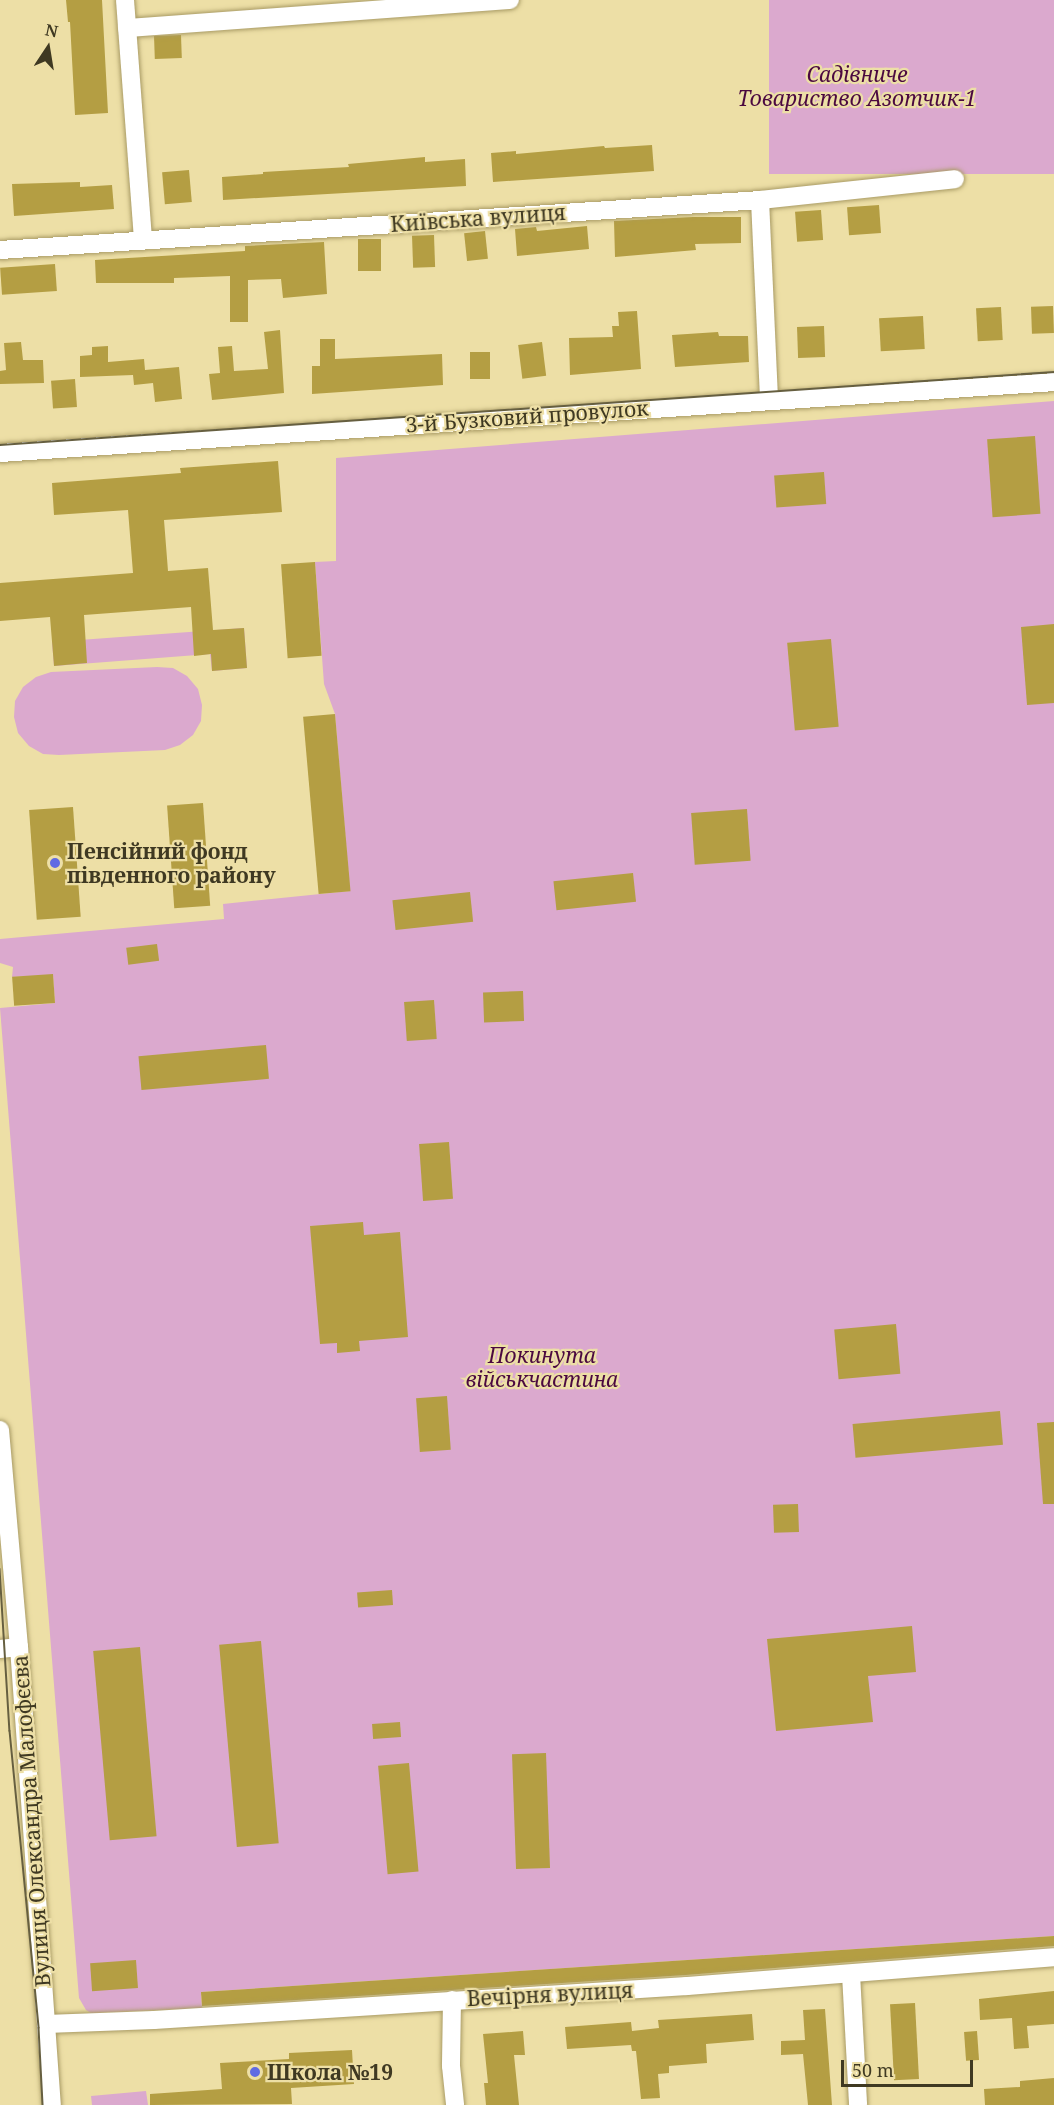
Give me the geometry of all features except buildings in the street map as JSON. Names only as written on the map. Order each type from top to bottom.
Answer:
[{"type":"street","points":[[125,0],[143,240]]},
{"type":"street","points":[[127,28],[510,0]]},
{"type":"street","name":"Київська вулиця","points":[[0,250],[760,200],[956,179]]},
{"type":"street","points":[[760,200],[769,400]]},
{"type":"street","name":"3-й Бузковий провулок","points":[[0,453],[1054,382]]},
{"type":"street","name":"Вулиця Олександра Малофєєва","points":[[0,1430],[1,1478],[19,1647],[52,2105]]},
{"type":"street","points":[[0,1650],[19,1647]]},
{"type":"street","name":"Вечірня вулиця","points":[[46,2024],[166,2019],[850,1974],[1054,1958]]},
{"type":"street","points":[[850,1974],[858,2105]]},
{"type":"street","points":[[452,2000],[451,2066],[454,2105]]},
{"type":"green space","name":"Садівниче Товариство Азотчик-1","points":[[769,0],[1054,0],[1054,174],[769,174]]},
{"type":"green space","name":"Покинута військчастина","points":[[1054,401],[1054,1936],[201,1992],[202,2008],[91,2013],[86,2010],[79,1998],[0,1008],[55,1003],[53,975],[12,977],[13,967],[0,963],[0,939],[224,919],[223,904],[350,891],[335,714],[324,684],[315,562],[336,561],[336,458]]},
{"type":"green space","points":[[244,628],[247,668],[212,671],[210,654],[54,666],[52,642]]},
{"type":"green space","points":[[173,668],[187,676],[198,689],[202,705],[201,721],[193,735],[180,745],[165,750],[43,754],[29,746],[18,733],[14,717],[15,701],[23,687],[36,677],[51,672]]},
{"type":"green space","points":[[146,2091],[148,2105],[92,2105],[91,2096]]},
{"type":"tram line","points":[[0,445],[1054,372]]},
{"type":"tram line","points":[[0,1569],[10,1731],[39,2028],[43,2105]]},
{"type":"place","name":"Пенсійний фонд південного району","points":[[55,863]]},
{"type":"place","name":"Школа №19","points":[[255,2072]]}]
